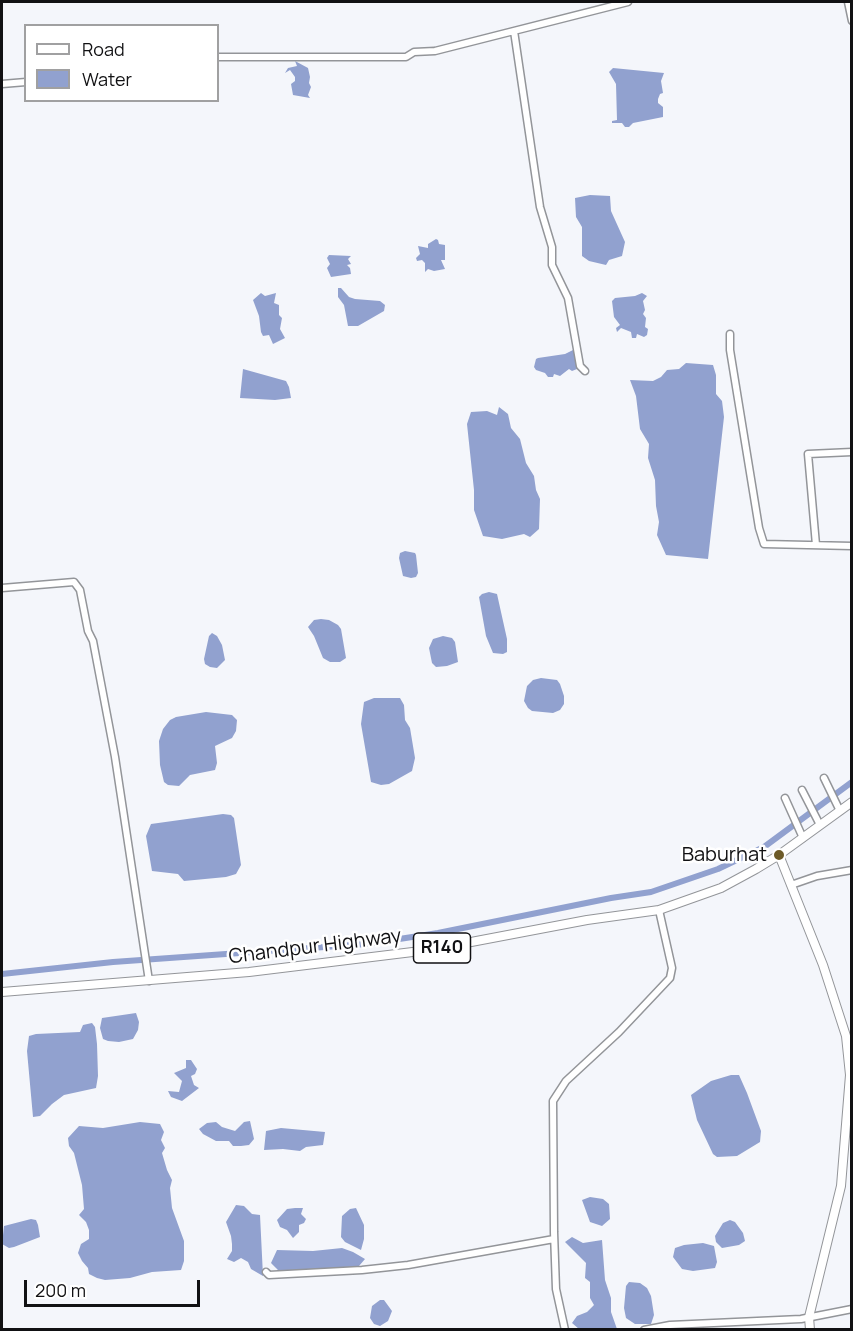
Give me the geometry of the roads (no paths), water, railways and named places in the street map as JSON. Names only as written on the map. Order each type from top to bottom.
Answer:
[{"type":"main road","name":"Chandpur Highway","points":[[2,992],[148,977],[249,972],[429,950],[587,920],[659,910],[721,888],[779,855],[852,802]]},
{"type":"main road","points":[[779,855],[847,1028],[850,1075],[841,1186],[809,1317],[810,1329]]},
{"type":"street","points":[[219,57],[405,57],[414,52],[435,51],[628,2]]},
{"type":"street","points":[[848,2],[852,21]]},
{"type":"street","points":[[514,31],[540,207],[552,247],[552,265],[567,298],[580,366],[585,371]]},
{"type":"street","points":[[2,84],[24,82]]},
{"type":"street","points":[[730,334],[730,350],[759,528],[764,544],[852,546]]},
{"type":"street","points":[[816,545],[808,454],[852,452]]},
{"type":"street","points":[[2,588],[74,582],[80,590],[88,631],[93,641],[115,757],[148,977]]},
{"type":"street","points":[[824,778],[840,811]]},
{"type":"street","points":[[802,790],[820,825]]},
{"type":"street","points":[[785,798],[803,838]]},
{"type":"street","points":[[791,885],[817,876],[852,870]]},
{"type":"street","points":[[565,1329],[556,1289],[554,1101],[566,1081],[620,1032],[670,978],[672,968],[659,910]]},
{"type":"street","points":[[266,1272],[269,1275],[362,1270],[554,1239]]},
{"type":"street","points":[[644,1329],[670,1325],[801,1319],[852,1309]]},
{"type":"water","points":[[295,61],[308,68],[310,98],[293,95],[291,84],[295,81],[295,77],[290,70],[285,73],[288,68],[297,66]]},
{"type":"water","points":[[613,68],[664,73],[661,81],[663,93],[658,99],[658,103],[663,107],[663,117],[633,123],[629,127],[625,127],[622,123],[612,123],[617,120],[616,84],[609,72]]},
{"type":"water","points":[[590,195],[610,196],[611,211],[625,242],[622,256],[609,260],[606,265],[589,261],[582,256],[582,227],[576,217],[575,198]]},
{"type":"water","points":[[436,239],[439,244],[445,245],[445,260],[441,260],[445,269],[434,271],[428,269],[425,272],[425,263],[422,260],[417,261],[416,258],[420,254],[418,246],[428,248],[428,244]]},
{"type":"water","points":[[329,255],[351,256],[348,259],[351,264],[347,265],[351,274],[331,277],[327,268],[330,264],[327,258]]},
{"type":"water","points":[[338,288],[355,299],[380,301],[385,305],[384,311],[358,326],[348,326],[344,305],[338,297]]},
{"type":"water","points":[[261,293],[265,296],[276,293],[274,303],[279,305],[279,315],[282,318],[280,329],[285,338],[273,344],[269,335],[263,336],[261,332],[259,316],[253,300]]},
{"type":"water","points":[[642,293],[647,296],[643,301],[645,310],[643,314],[646,318],[647,335],[644,337],[637,334],[636,338],[632,338],[631,332],[621,328],[617,332],[616,328],[620,325],[614,317],[612,301],[615,298]]},
{"type":"water","points":[[575,349],[577,369],[572,371],[569,369],[560,376],[554,374],[553,377],[548,377],[534,367],[538,358],[565,354]]},
{"type":"water","points":[[686,363],[713,365],[716,375],[716,394],[722,401],[724,417],[708,559],[666,555],[657,535],[659,522],[655,480],[648,458],[649,444],[640,429],[636,396],[630,380],[653,381],[667,370],[679,369]]},
{"type":"water","points":[[243,369],[286,381],[291,398],[275,400],[240,398]]},
{"type":"water","points":[[499,407],[508,414],[511,428],[520,439],[526,463],[534,476],[540,499],[539,529],[530,537],[524,534],[502,539],[483,536],[474,510],[467,424],[471,412],[487,411],[497,415]]},
{"type":"water","points":[[405,551],[416,555],[418,573],[416,577],[403,576],[399,558],[400,553]]},
{"type":"water","points":[[489,592],[497,594],[507,639],[507,652],[503,654],[493,653],[486,636],[479,597]]},
{"type":"water","points":[[314,620],[329,620],[341,629],[346,658],[340,662],[330,662],[323,658],[308,627]]},
{"type":"water","points":[[212,633],[217,636],[222,645],[225,660],[217,668],[205,664],[204,659],[209,636]]},
{"type":"water","points":[[443,636],[452,638],[455,642],[458,662],[436,667],[432,663],[429,648],[433,639]]},
{"type":"water","points":[[541,678],[557,680],[560,684],[564,704],[560,710],[553,713],[532,711],[528,708],[524,701],[527,686],[533,680]]},
{"type":"water","points":[[374,698],[400,698],[404,705],[405,720],[410,728],[415,758],[412,771],[389,784],[381,785],[371,782],[361,724],[364,702]]},
{"type":"water","points":[[206,712],[232,715],[237,720],[236,731],[232,738],[215,746],[217,763],[215,770],[190,775],[179,786],[168,785],[164,782],[160,765],[159,741],[163,729],[170,720],[176,717]]},
{"type":"water","points":[[223,814],[234,818],[241,865],[236,874],[184,881],[178,874],[152,871],[146,836],[151,824]]},
{"type":"water","points":[[136,1013],[139,1022],[133,1039],[119,1042],[103,1039],[100,1028],[102,1018]]},
{"type":"water","points":[[92,1023],[95,1027],[97,1044],[96,1088],[64,1095],[40,1116],[33,1117],[27,1051],[29,1036],[80,1032],[83,1025]]},
{"type":"water","points":[[186,1060],[191,1060],[197,1069],[191,1076],[194,1085],[199,1088],[182,1101],[171,1097],[168,1091],[179,1092],[182,1081],[174,1073],[186,1068]]},
{"type":"water","points":[[739,1075],[747,1093],[761,1131],[760,1142],[737,1156],[717,1157],[713,1154],[697,1120],[691,1095],[711,1081]]},
{"type":"water","points":[[250,1121],[254,1139],[249,1145],[233,1146],[229,1141],[216,1141],[199,1129],[207,1123],[216,1122],[222,1127],[235,1131],[244,1122]]},
{"type":"water","points":[[140,1122],[160,1124],[164,1132],[161,1140],[165,1148],[162,1153],[172,1180],[170,1188],[172,1208],[184,1241],[184,1261],[181,1270],[152,1272],[130,1278],[105,1280],[89,1274],[88,1268],[78,1253],[81,1244],[89,1239],[89,1230],[86,1222],[79,1215],[84,1209],[82,1185],[68,1138],[79,1126],[103,1128]]},
{"type":"water","points":[[281,1128],[325,1132],[323,1145],[306,1147],[300,1151],[264,1150],[266,1131]]},
{"type":"water","points":[[590,1197],[603,1199],[609,1204],[610,1219],[602,1226],[590,1222],[582,1200]]},
{"type":"water","points":[[236,1205],[244,1206],[252,1214],[260,1215],[263,1276],[251,1269],[248,1262],[241,1258],[234,1262],[227,1259],[232,1251],[232,1244],[226,1222]]},
{"type":"water","points":[[303,1208],[301,1214],[306,1219],[299,1225],[299,1232],[293,1238],[287,1230],[280,1227],[277,1220],[287,1209]]},
{"type":"water","points":[[356,1208],[364,1225],[361,1250],[345,1242],[341,1237],[342,1216],[350,1209]]},
{"type":"water","points":[[31,1219],[36,1220],[40,1237],[9,1248],[2,1244],[4,1226]]},
{"type":"water","points":[[730,1220],[735,1222],[743,1233],[745,1241],[739,1245],[722,1248],[716,1242],[715,1236],[723,1223]]},
{"type":"water","points":[[572,1237],[583,1243],[602,1240],[605,1280],[617,1329],[579,1329],[572,1323],[577,1316],[587,1312],[594,1305],[590,1298],[590,1282],[585,1278],[586,1263],[565,1242]]},
{"type":"water","points":[[703,1243],[714,1246],[717,1262],[715,1268],[693,1271],[682,1269],[673,1257],[675,1248]]},
{"type":"water","points":[[342,1248],[365,1259],[359,1266],[340,1270],[280,1272],[271,1263],[277,1250],[313,1251]]},
{"type":"water","points":[[629,1282],[640,1283],[647,1288],[651,1296],[654,1315],[651,1324],[635,1324],[626,1318],[624,1308],[626,1286]]},
{"type":"water","points":[[384,1300],[392,1311],[388,1321],[380,1326],[374,1324],[370,1318],[372,1306]]},
{"type":"waterway","points":[[2,974],[113,962],[367,944],[438,933],[651,892],[718,869],[764,847],[852,782]]},
{"type":"place","name":"Baburhat","points":[[779,855]]}]
